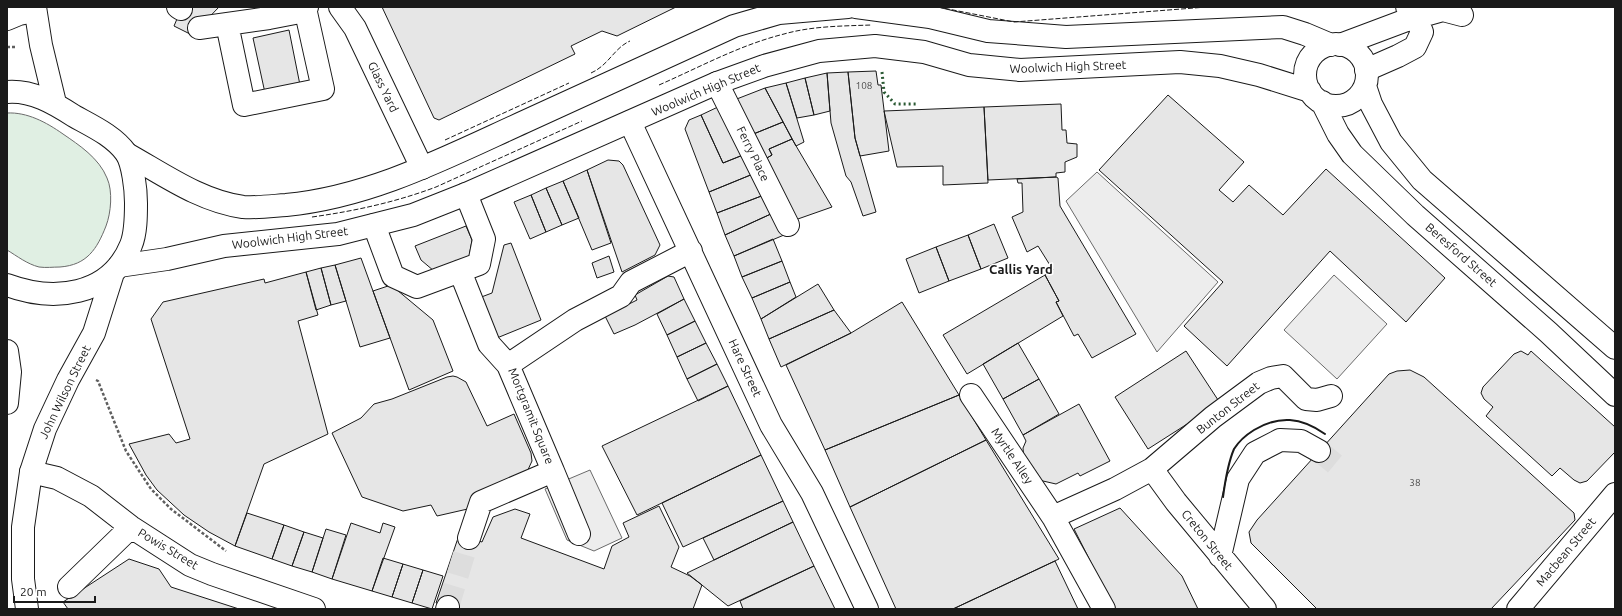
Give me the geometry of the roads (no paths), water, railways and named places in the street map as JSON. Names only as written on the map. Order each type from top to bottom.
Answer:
[{"type":"main road","name":"Glass Yard","points":[[340,7],[355,28],[422,168]]},
{"type":"main road","points":[[7,92],[30,94],[55,103],[113,140],[127,154],[204,197],[245,207],[304,203],[362,191],[422,168],[734,26],[782,10],[848,7]]},
{"type":"main road","points":[[856,7],[930,18],[988,31],[1066,37],[1283,27],[1336,45],[1350,47],[1358,53],[1364,61],[1371,104],[1391,142],[1422,180],[1615,348]]},
{"type":"main road","points":[[199,28],[227,24],[269,18],[295,13],[306,8],[322,88],[244,105],[227,24]]},
{"type":"main road","points":[[7,19],[35,9],[41,45],[55,103]]},
{"type":"main road","points":[[1411,12],[1422,32],[1415,47],[1398,56],[1366,78],[1360,95],[1352,101],[1342,105],[1332,106],[1316,97],[1306,82],[1306,72],[1308,63],[1314,54],[1321,48],[1336,45],[1411,12],[1443,10],[1462,15]]},
{"type":"main road","name":"Woolwich High Street","points":[[116,270],[224,246],[338,234],[413,214],[466,194],[717,83],[764,66],[819,51],[875,46],[924,52],[969,65],[1020,70],[1180,62],[1220,66],[1259,75],[1316,97]]},
{"type":"main road","name":"Ferry Place","points":[[717,83],[788,225]]},
{"type":"main road","name":"Beresford Street","points":[[1316,97],[1352,154],[1415,214],[1548,332],[1615,395]]},
{"type":"main road","name":"Hare Street","points":[[630,122],[771,425],[812,493],[867,609]]},
{"type":"main road","name":"John Wilson Street","points":[[27,609],[23,578],[23,528],[31,472],[45,429],[68,380],[94,333],[116,270],[131,245],[135,217],[134,178],[127,154]]},
{"type":"main road","points":[[374,225],[393,276],[417,287],[479,264],[484,239],[466,194]]},
{"type":"main road","name":"Mortgramit Square","points":[[469,538],[481,502],[553,471],[508,365],[575,320],[621,296],[631,282],[691,251]]},
{"type":"main road","points":[[7,285],[22,291],[37,294],[59,295],[86,290],[116,270]]},
{"type":"main road","points":[[460,272],[489,344],[508,365]]},
{"type":"main road","points":[[7,351],[10,372],[7,403]]},
{"type":"main road","name":"Bunton Street","points":[[1152,469],[1213,417],[1259,383],[1271,378],[1283,376],[1306,399],[1317,400],[1330,396]]},
{"type":"main road","name":"Myrtle Alley","points":[[971,395],[1053,517],[1104,609]]},
{"type":"main road","points":[[1220,556],[1238,479],[1255,453],[1280,440],[1301,441],[1319,451]]},
{"type":"main road","points":[[1053,517],[1115,489],[1152,469]]},
{"type":"main road","name":"Creton Street","points":[[1152,469],[1176,502],[1220,556],[1254,605]]},
{"type":"main road","points":[[553,471],[579,534]]},
{"type":"main road","name":"Powis Street","points":[[31,472],[57,478],[91,496],[131,526],[190,565],[314,609]]},
{"type":"main road","name":"Macbean Street","points":[[1518,609],[1615,494]]},
{"type":"main road","points":[[69,587],[131,526]]},
{"type":"tunnel","points":[[1319,451],[1335,464]]},
{"type":"tunnel","points":[[448,607],[469,538]]},
{"type":"district","name":"Callis Yard","points":[[1021,269]]}]
